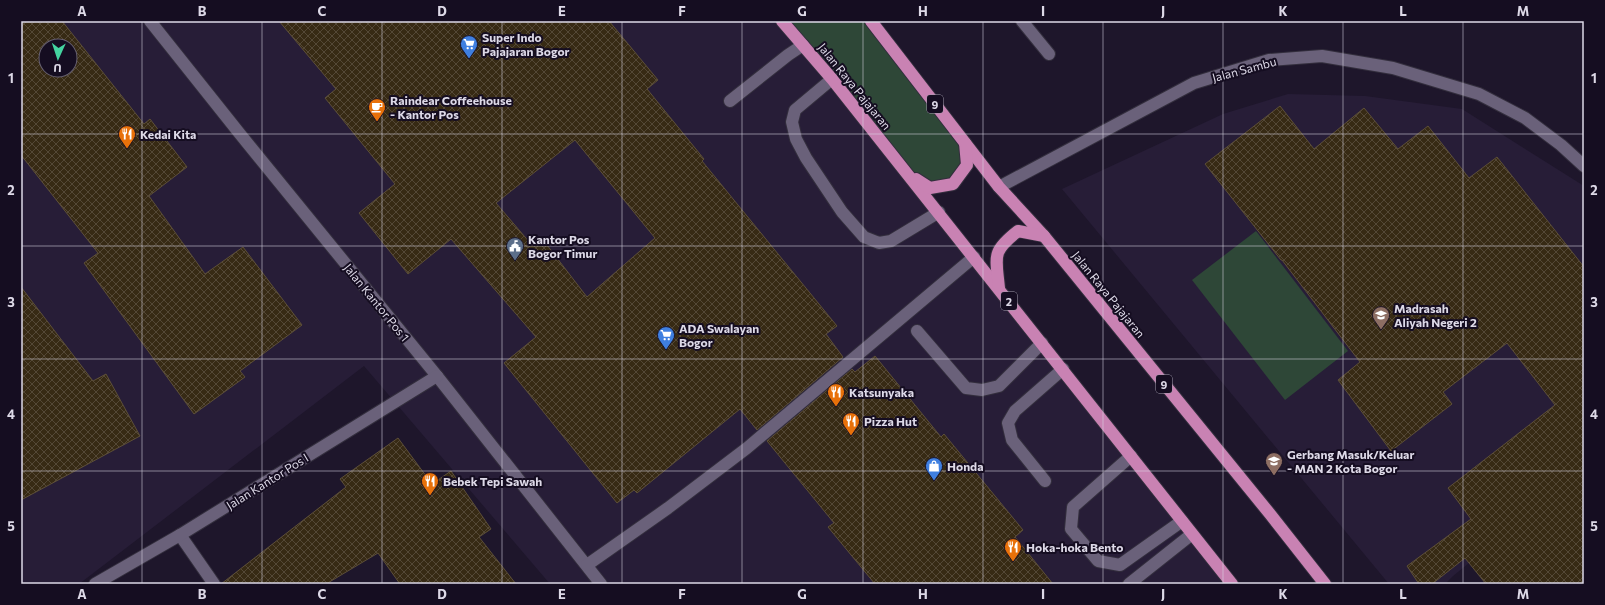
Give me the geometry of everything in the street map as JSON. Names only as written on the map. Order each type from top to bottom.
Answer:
[{"type":"highway","name":"Jalan Raya Pajajaran","points":[[782,21],[832,79],[939,212],[1232,584]]},
{"type":"highway","name":"Jalan Raya Pajajaran","points":[[872,21],[999,187],[1044,236],[1325,584]]},
{"type":"highway","points":[[909,176],[930,188],[952,184],[967,165],[965,142]]},
{"type":"highway","points":[[999,288],[996,257],[1003,243],[1018,231],[1044,236]]},
{"type":"street","name":"Jalan Kantor Pos 1","points":[[150,21],[437,376],[601,584]]},
{"type":"street","points":[[1022,21],[1049,54]]},
{"type":"street","points":[[730,101],[803,45]]},
{"type":"street","name":"Jalan Sambu","points":[[999,187],[1194,83],[1269,60],[1322,56],[1393,68],[1479,94],[1525,118],[1584,166]]},
{"type":"street","points":[[832,79],[795,110],[792,122],[796,139],[806,158],[842,212],[864,237],[879,243],[891,241],[939,212]]},
{"type":"street","points":[[587,565],[668,508],[747,448],[974,257]]},
{"type":"street","points":[[917,331],[966,388],[982,390],[998,386],[1042,343]]},
{"type":"street","points":[[1045,481],[1012,440],[1008,423],[1015,410],[1063,369]]},
{"type":"street","name":"Jalan Kantor Pos I","points":[[95,584],[180,535],[437,376]]},
{"type":"street","points":[[1131,456],[1073,507],[1071,529],[1098,561],[1120,565],[1182,521]]},
{"type":"street","points":[[1129,584],[1192,534]]},
{"type":"street","points":[[180,535],[214,584]]},
{"type":"shaded area","points":[[21,21],[779,21],[1232,584],[550,584],[364,366],[79,584],[21,584]]},
{"type":"shaded area","name":"Madrasah Aliyah Negeri 2","points":[[1288,94],[1365,96],[1462,109],[1584,186],[1584,470],[1445,584],[1389,584],[1062,189],[1223,114]]},
{"type":"green space","points":[[781,21],[871,21],[965,142],[967,165],[953,184],[930,188],[909,176]]},
{"type":"green space","points":[[1256,231],[1348,351],[1285,400],[1192,280]]},
{"type":"building","points":[[21,21],[62,21],[76,38],[38,38],[38,78],[78,78],[78,41],[144,124],[150,119],[187,167],[149,196],[205,274],[243,247],[302,325],[240,371],[245,377],[194,414],[84,263],[98,253],[21,155]]},
{"type":"building","points":[[279,21],[609,21],[658,80],[647,89],[704,159],[702,161],[837,326],[826,334],[843,357],[757,430],[740,409],[637,493],[634,490],[617,503],[504,363],[536,337],[451,239],[408,274],[359,213],[395,184],[325,98],[336,89]],"holes":[[[575,140],[655,238],[587,297],[540,236],[531,244],[496,203]]]},
{"type":"building","points":[[1280,106],[1314,149],[1364,108],[1398,149],[1428,126],[1469,178],[1497,157],[1584,267],[1584,584],[1486,584],[1465,558],[1432,584],[1419,584],[1407,566],[1471,519],[1448,488],[1555,405],[1507,343],[1443,392],[1452,404],[1391,451],[1338,380],[1360,362],[1282,260],[1205,164]]},
{"type":"building","points":[[21,287],[93,381],[106,374],[140,436],[21,500]]},
{"type":"building","points":[[875,356],[941,437],[944,434],[1023,530],[1015,537],[1053,584],[875,584],[828,527],[834,523],[767,441],[852,369],[855,372]]},
{"type":"building","points":[[398,438],[432,484],[451,471],[491,529],[479,537],[516,584],[400,584],[378,553],[326,584],[221,584],[346,487],[340,479]]},
{"type":"place","name":"Super Indo Pajajaran Bogor","points":[[469,59]]},
{"type":"place","name":"Raindear Coffeehouse - Kantor Pos","points":[[377,122]]},
{"type":"place","name":"Kedai Kita","points":[[127,149]]},
{"type":"place","name":"Kantor Pos Bogor Timur","points":[[515,261]]},
{"type":"place","name":"Madrasah Aliyah Negeri 2","points":[[1381,330]]},
{"type":"place","name":"ADA Swalayan Bogor","points":[[666,350]]},
{"type":"place","name":"Katsunyaka","points":[[836,407]]},
{"type":"place","name":"Pizza Hut","points":[[851,436]]},
{"type":"place","name":"Gerbang Masuk/Keluar - MAN 2 Kota Bogor","points":[[1274,476]]},
{"type":"place","name":"Honda","points":[[934,481]]},
{"type":"place","name":"Bebek Tepi Sawah","points":[[430,496]]},
{"type":"place","name":"Hoka-hoka Bento","points":[[1013,562]]}]
